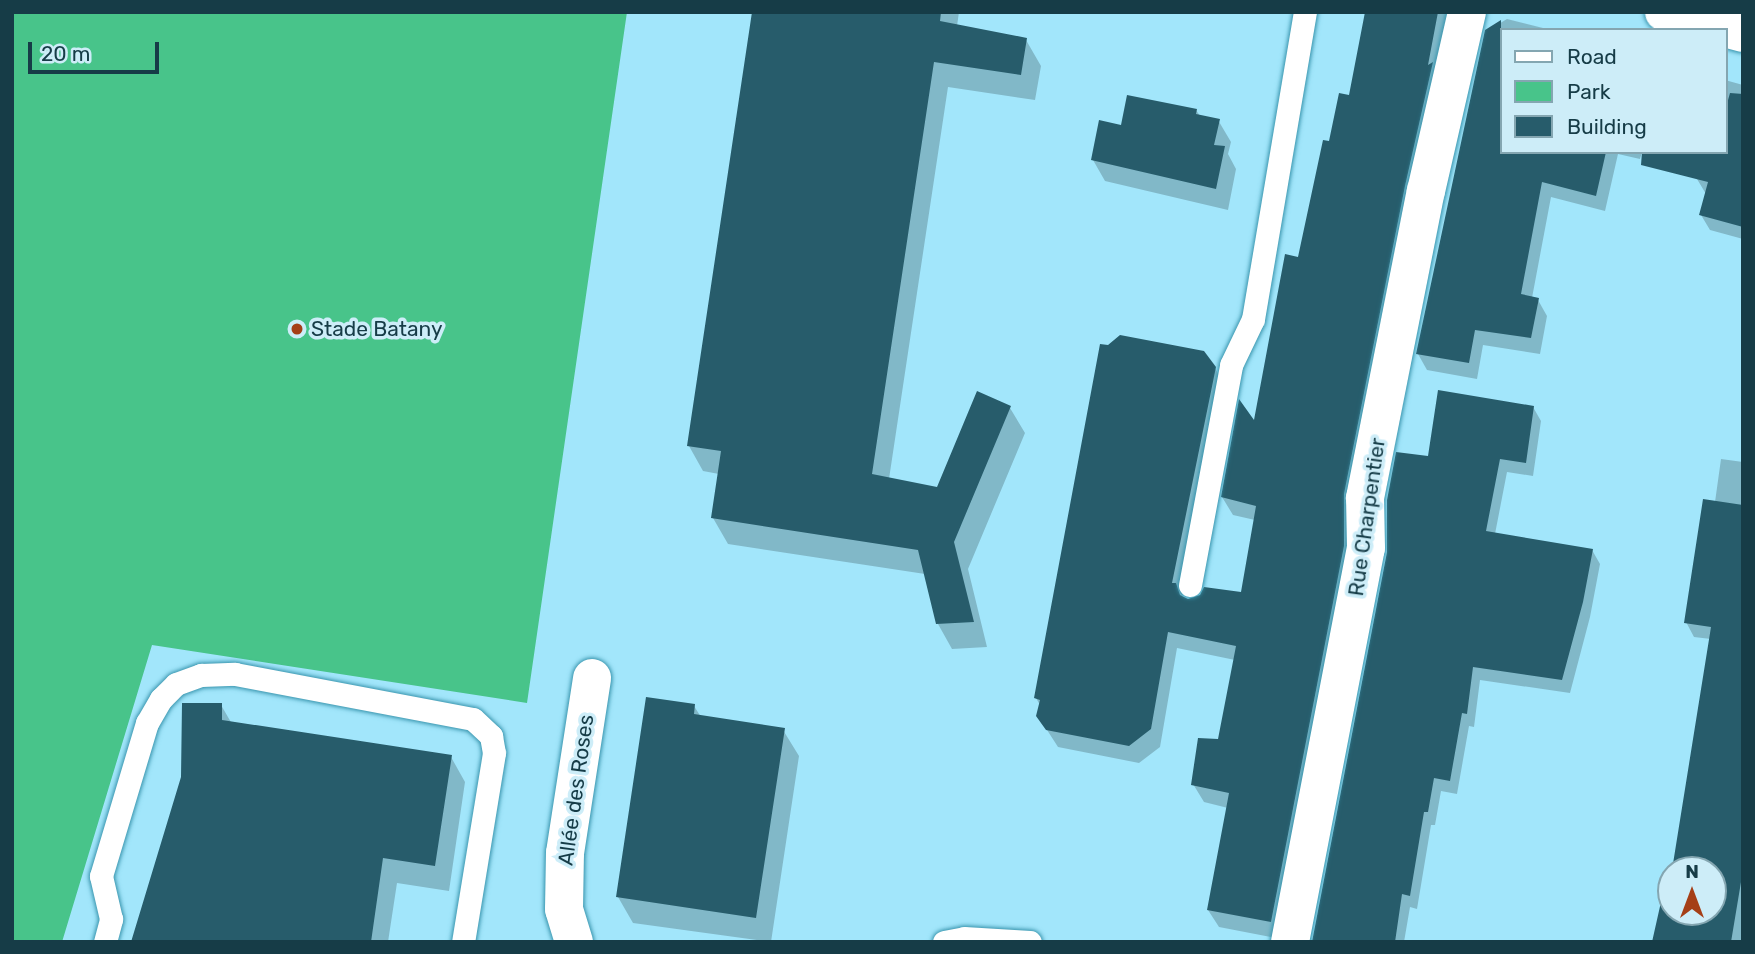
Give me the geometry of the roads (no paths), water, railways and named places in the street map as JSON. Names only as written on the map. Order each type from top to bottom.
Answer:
[{"type":"street","name":"Rue Charpentier","points":[[1290,942],[1366,548],[1365,498],[1426,191],[1467,12]]},
{"type":"street","points":[[1664,12],[1724,28]]},
{"type":"street","name":"Allée des Roses","points":[[574,942],[564,909],[565,853],[592,678]]},
{"type":"lane","points":[[1190,585],[1230,365],[1253,319],[1305,12]]},
{"type":"lane","points":[[105,942],[111,919],[101,876],[147,723],[161,699],[176,684],[201,675],[234,674],[473,719],[491,736],[494,753],[463,942]]},
{"type":"lane","points":[[944,942],[964,938],[1030,942]]},
{"type":"place","name":"Stade Batany","points":[[297,329]]}]
